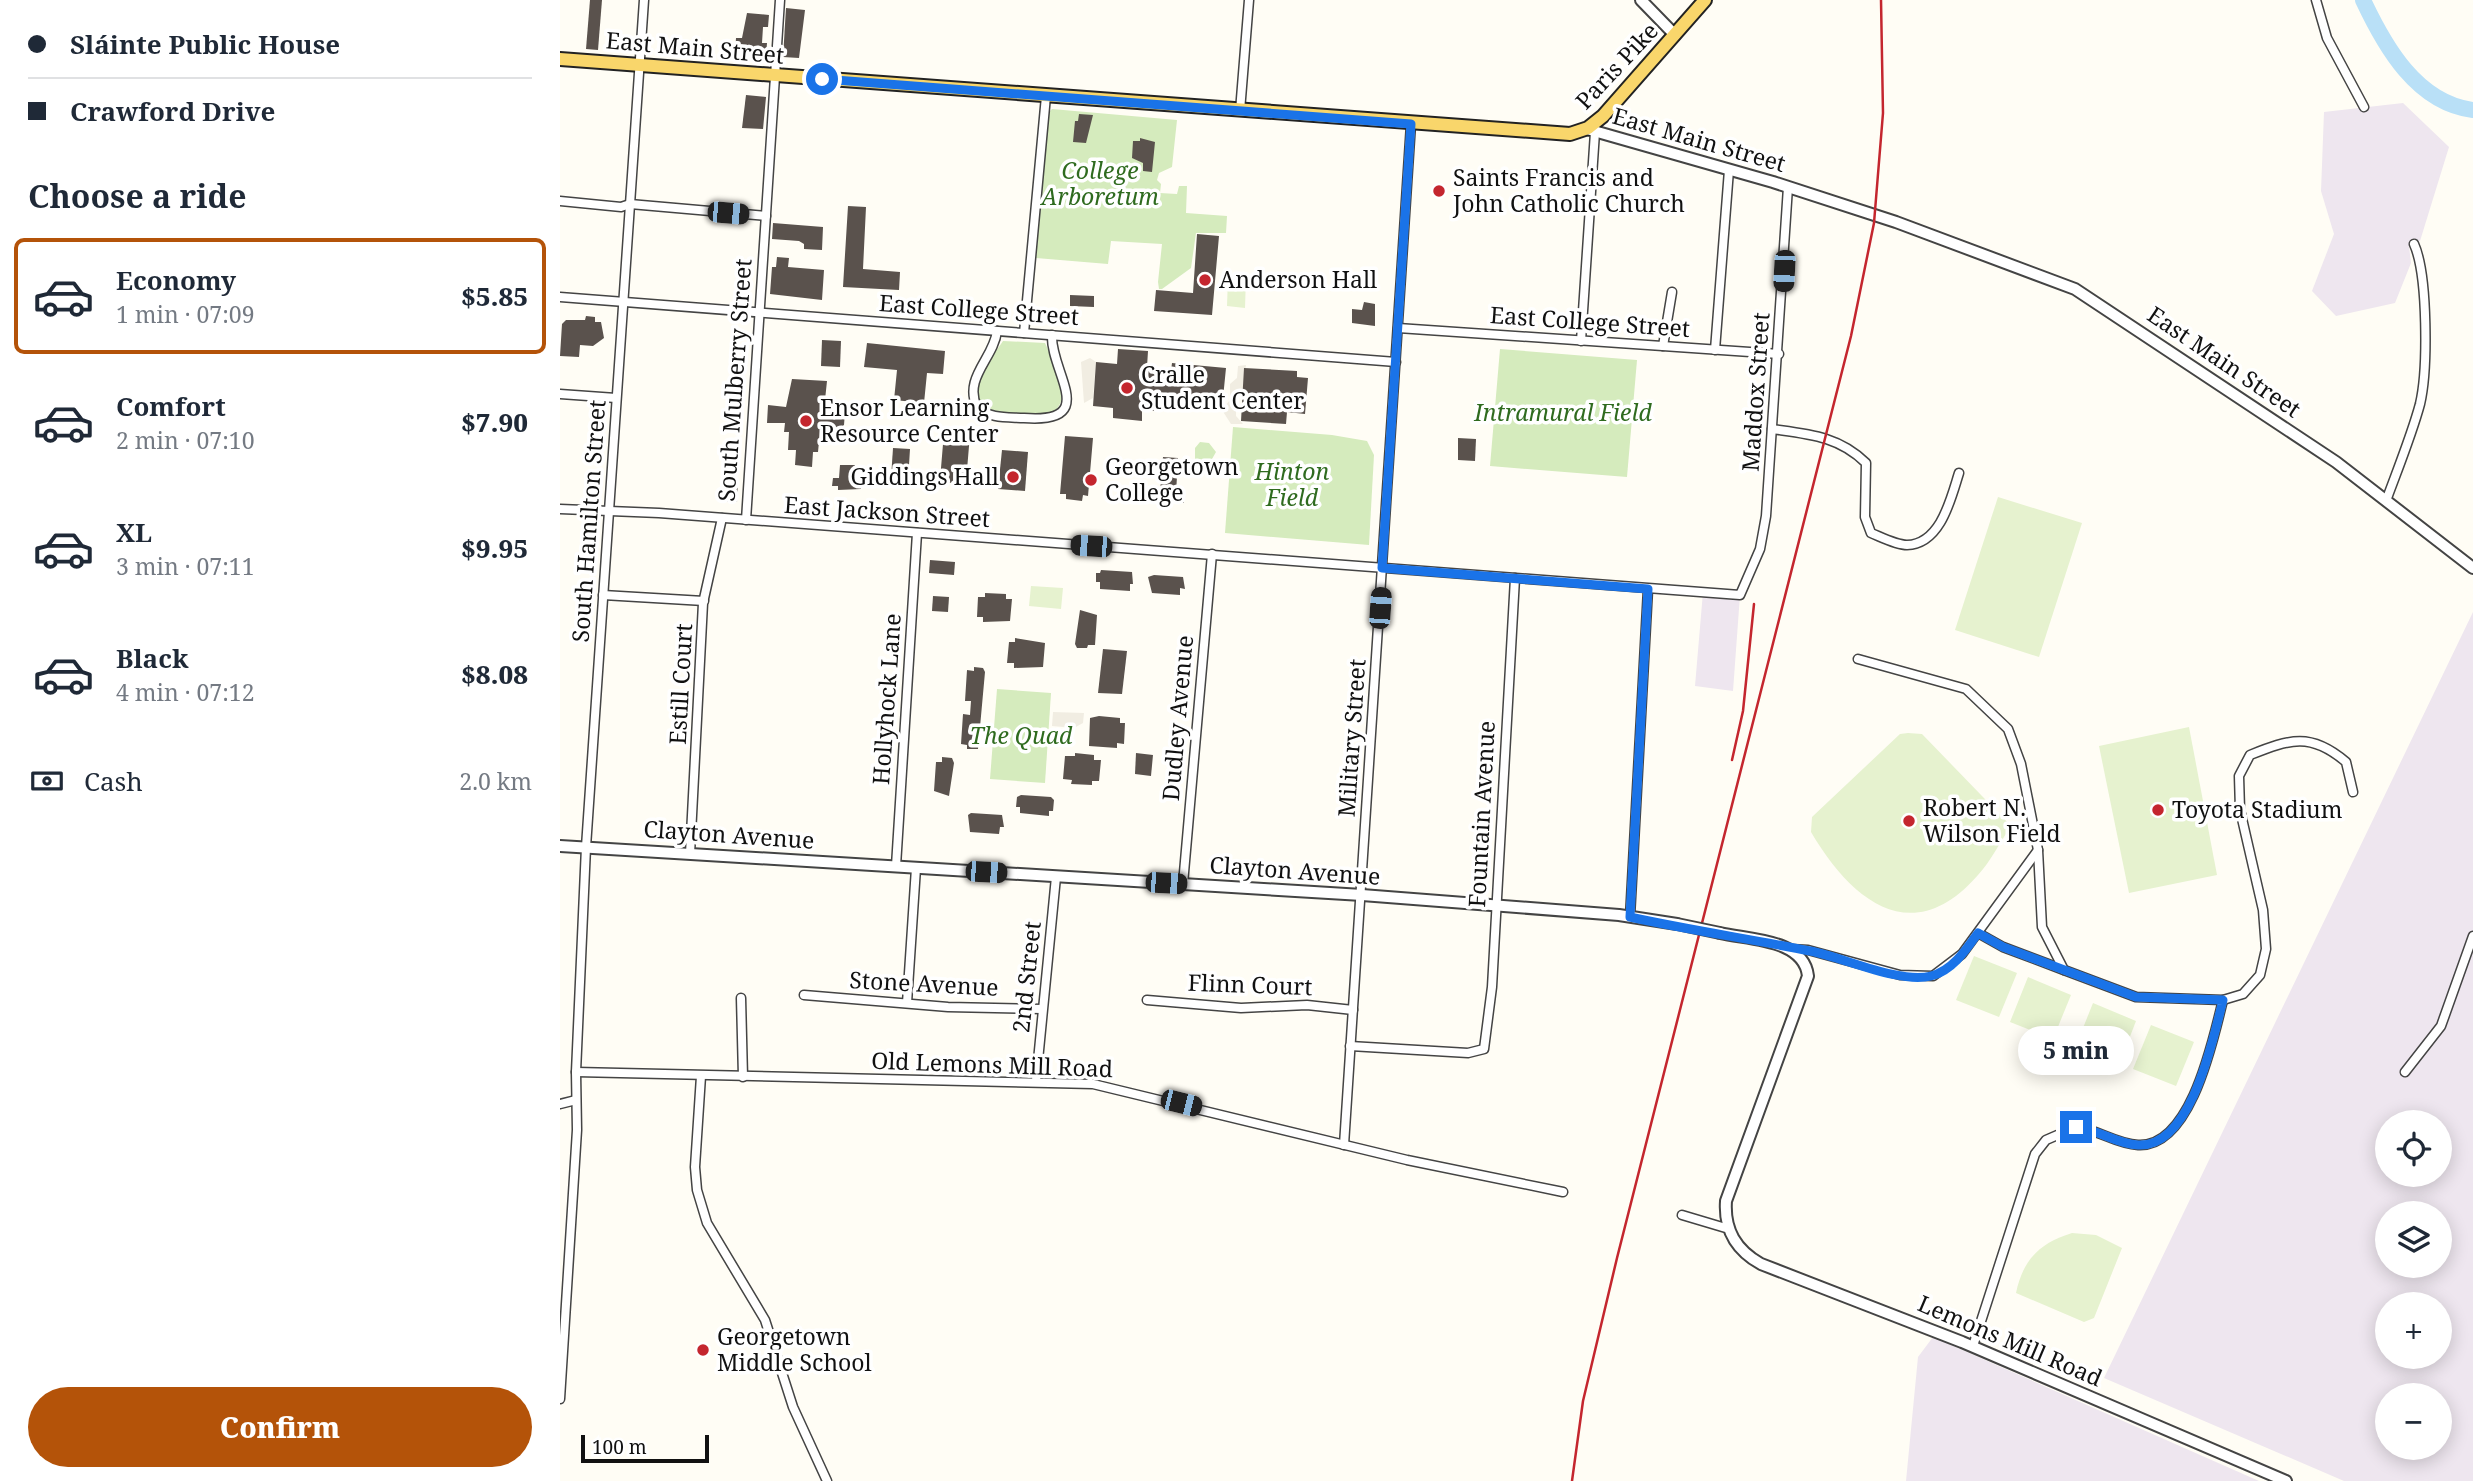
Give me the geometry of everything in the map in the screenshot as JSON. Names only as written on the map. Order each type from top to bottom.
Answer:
[{"type":"main road","name":"Paris Pike","points":[[1591,131],[1705,0]]},
{"type":"main road","name":"East Main Street","points":[[560,59],[1541,134],[1591,131]]},
{"type":"street","name":"South Hamilton Street","points":[[560,1399],[586,847],[644,0]]},
{"type":"street","name":"South Mulberry Street","points":[[746,520],[780,0]]},
{"type":"street","points":[[1240,111],[1249,0]]},
{"type":"street","points":[[1641,0],[1675,35]]},
{"type":"street","points":[[2316,0],[2327,38],[2364,107]]},
{"type":"street","points":[[1024,333],[1046,96]]},
{"type":"street","name":"Military Street","points":[[1344,1144],[1411,124]]},
{"type":"street","points":[[1581,341],[1591,131]]},
{"type":"street","name":"East Main Street","points":[[1591,131],[1788,187],[1896,222],[2076,289],[2336,462],[2473,568]]},
{"type":"street","points":[[1715,350],[1729,170]]},
{"type":"street","name":"Maddox Street","points":[[1740,595],[1760,550],[1766,516],[1779,354],[1788,187]]},
{"type":"street","points":[[560,201],[621,207],[630,204],[765,216]]},
{"type":"street","points":[[2386,501],[2418,409],[2423,383],[2422,265],[2414,244]]},
{"type":"street","points":[[1663,346],[1672,292]]},
{"type":"street","name":"East College Street","points":[[560,297],[1396,362]]},
{"type":"street","name":"East College Street","points":[[1398,328],[1779,354]]},
{"type":"street","points":[[997,331],[996,343],[974,382],[974,395],[977,407],[997,417],[1043,419],[1055,416],[1062,409],[1067,401],[1067,390],[1051,347],[1052,335]]},
{"type":"street","points":[[560,394],[616,398]]},
{"type":"street","points":[[1772,429],[1826,436],[1853,450],[1866,463],[1865,517],[1871,533],[1905,545],[1920,542],[1936,529],[1948,507],[1959,473]]},
{"type":"street","name":"East Jackson Street","points":[[560,509],[722,518],[1740,595]]},
{"type":"street","name":"Estill Court","points":[[691,854],[704,601],[722,518]]},
{"type":"street","name":"Hollyhock Lane","points":[[896,866],[917,533]]},
{"type":"street","name":"Dudley Avenue","points":[[1183,884],[1212,554]]},
{"type":"street","name":"Fountain Avenue","points":[[1350,1046],[1481,1051],[1485,1044],[1492,987],[1515,578]]},
{"type":"street","points":[[1630,917],[1648,589]]},
{"type":"street","points":[[603,594],[704,601]]},
{"type":"street","points":[[1858,659],[1966,689],[2008,729],[2021,764],[2038,850],[2042,927],[2064,970]]},
{"type":"street","points":[[1978,933],[2003,947],[2105,988],[2136,997],[2223,1000],[2243,994],[2260,975],[2266,949],[2263,910],[2240,810],[2239,776],[2250,755],[2278,744],[2304,740],[2320,743],[2347,762],[2353,792]]},
{"type":"street","name":"Clayton Avenue","points":[[560,846],[1362,895],[1630,917],[1790,949]]},
{"type":"street","points":[[1790,949],[1921,977],[1944,970],[1962,954],[2038,850]]},
{"type":"street","points":[[907,1003],[916,868]]},
{"type":"street","name":"2nd Street","points":[[1036,1081],[1056,877]]},
{"type":"street","points":[[2404,1072],[2441,1026],[2473,936]]},
{"type":"street","points":[[1682,1215],[1729,1229],[1725,1212],[1728,1192],[1804,991],[1807,966],[1801,956],[1790,949]]},
{"type":"street","name":"Stone Avenue","points":[[804,995],[1042,1009]]},
{"type":"street","points":[[741,998],[743,1077]]},
{"type":"street","name":"Flinn Court","points":[[1147,1000],[1241,1008],[1307,1005],[1353,1010]]},
{"type":"street","points":[[1973,1346],[2035,1154],[2046,1140],[2076,1127],[2139,1145],[2161,1140],[2169,1134],[2177,1127],[2199,1080],[2212,1046],[2223,1000]]},
{"type":"street","name":"Old Lemons Mill Road","points":[[576,1072],[1093,1084],[1344,1144],[1563,1192]]},
{"type":"street","points":[[701,1076],[696,1191],[707,1223],[765,1320],[793,1407],[827,1481]]},
{"type":"street","points":[[560,1104],[576,1100]]},
{"type":"street","name":"Lemons Mill Road","points":[[1729,1229],[1741,1250],[1761,1264],[1973,1346],[2286,1481]]},
{"type":"shaded area","points":[[2403,103],[2449,147],[2420,241],[2409,246],[2411,263],[2395,303],[2336,316],[2312,291],[2334,234],[2321,191],[2324,112]]},
{"type":"shaded area","points":[[1090,358],[1096,362],[1093,398],[1084,403],[1081,362]]},
{"type":"shaded area","points":[[1246,365],[1242,397],[1237,397],[1236,407],[1236,416],[1243,424],[1231,424],[1222,410],[1230,400],[1230,384],[1237,378],[1238,366]]},
{"type":"shaded area","points":[[1703,592],[1740,595],[1733,691],[1695,686]]},
{"type":"shaded area","points":[[2473,612],[2473,1481],[2344,1481],[2104,1378]]},
{"type":"shaded area","points":[[1053,712],[1084,713],[1083,723],[1074,728],[1052,726]]},
{"type":"shaded area","points":[[1933,1337],[2259,1481],[1906,1481],[1918,1357]]},
{"type":"green space","name":"College Arboretum","points":[[1052,109],[1177,120],[1172,167],[1159,173],[1157,180],[1161,184],[1160,193],[1177,194],[1179,186],[1187,186],[1186,213],[1227,216],[1226,233],[1196,233],[1191,268],[1162,289],[1159,289],[1158,282],[1162,244],[1111,241],[1108,264],[1036,258],[1049,112]]},
{"type":"green space","points":[[1246,277],[1245,308],[1227,306],[1228,278]]},
{"type":"green space","points":[[1003,341],[1045,343],[1061,382],[1061,401],[1057,409],[1048,415],[994,412],[981,404],[978,395],[980,379]]},
{"type":"green space","name":"Intramural Field","points":[[1500,349],[1637,360],[1627,477],[1490,466]]},
{"type":"green space","name":"Hinton Field","points":[[1233,427],[1332,435],[1367,441],[1374,455],[1369,545],[1225,533]]},
{"type":"green space","points":[[1200,442],[1209,443],[1216,452],[1212,459],[1213,468],[1208,473],[1199,472],[1195,466],[1195,448]]},
{"type":"green space","points":[[1998,497],[2082,523],[2039,657],[1955,630]]},
{"type":"green space","points":[[1031,586],[1063,588],[1061,609],[1029,606]]},
{"type":"green space","name":"The Quad","points":[[997,689],[1051,693],[1045,783],[990,779]]},
{"type":"green space","name":"Toyota Stadium","points":[[2189,727],[2217,875],[2129,893],[2099,746]]},
{"type":"green space","name":"Robert N. Wilson Field","points":[[1900,734],[1922,734],[2011,826],[1983,870],[1954,898],[1930,910],[1907,913],[1885,908],[1864,896],[1845,878],[1811,832],[1812,817]]},
{"type":"green space","points":[[1974,956],[2017,973],[1999,1017],[1956,1000]]},
{"type":"green space","points":[[2028,977],[2071,995],[2053,1039],[2010,1022]]},
{"type":"green space","points":[[2093,1003],[2136,1021],[2119,1065],[2075,1048]]},
{"type":"green space","points":[[2151,1025],[2194,1042],[2176,1086],[2133,1069]]},
{"type":"green space","points":[[2072,1233],[2096,1235],[2122,1248],[2094,1318],[2084,1322],[2016,1293],[2023,1271],[2035,1254],[2042,1247]]},
{"type":"building","points":[[590,0],[602,0],[598,50],[586,49]]},
{"type":"building","points":[[786,8],[805,10],[799,58],[783,57]]},
{"type":"building","points":[[747,13],[769,15],[768,27],[763,27],[762,43],[767,43],[766,56],[735,54],[736,38],[742,38]]},
{"type":"building","points":[[746,95],[766,97],[763,129],[742,128]]},
{"type":"building","points":[[1079,114],[1093,115],[1086,143],[1073,142],[1075,121],[1078,121]]},
{"type":"building","points":[[1140,138],[1155,142],[1152,172],[1143,171],[1143,163],[1132,158],[1133,141],[1140,141]]},
{"type":"building","points":[[848,206],[866,207],[863,269],[900,272],[899,290],[843,287]]},
{"type":"building","points":[[773,223],[823,227],[822,250],[804,249],[804,244],[799,241],[772,239]]},
{"type":"building","name":"Anderson Hall","points":[[1197,234],[1219,236],[1212,315],[1154,311],[1156,290],[1193,293]]},
{"type":"building","points":[[777,257],[789,258],[788,267],[824,270],[822,300],[770,294],[772,267],[776,267]]},
{"type":"building","points":[[1070,295],[1094,296],[1094,307],[1070,306]]},
{"type":"building","points":[[1364,302],[1375,304],[1375,326],[1352,323],[1352,309],[1362,310]]},
{"type":"building","points":[[586,316],[595,317],[595,322],[601,322],[604,338],[593,346],[580,345],[579,357],[560,356],[562,324],[566,320],[585,320]]},
{"type":"building","points":[[822,340],[841,341],[840,367],[821,366]]},
{"type":"building","points":[[867,343],[945,351],[943,374],[927,373],[924,403],[894,400],[897,370],[864,367]]},
{"type":"building","name":"Cralle Student Center","points":[[1118,349],[1148,351],[1147,367],[1158,367],[1158,378],[1170,379],[1172,363],[1226,368],[1222,408],[1154,399],[1154,411],[1142,411],[1142,421],[1113,418],[1113,408],[1093,406],[1096,362],[1117,364]]},
{"type":"building","points":[[1244,368],[1297,371],[1297,377],[1308,378],[1305,414],[1287,412],[1286,424],[1241,421]]},
{"type":"building","name":"Ensor Learning Resource Center","points":[[792,379],[827,381],[825,400],[839,402],[838,407],[845,412],[844,425],[833,428],[833,432],[820,431],[818,452],[813,452],[812,467],[795,465],[796,450],[788,450],[789,432],[784,432],[785,423],[767,423],[768,405],[786,407]]},
{"type":"building","points":[[944,432],[970,434],[966,482],[959,481],[959,485],[940,480]]},
{"type":"building","points":[[1065,436],[1093,438],[1088,496],[1083,495],[1082,501],[1066,499],[1066,494],[1060,494]]},
{"type":"building","points":[[1458,438],[1476,439],[1475,461],[1458,460]]},
{"type":"building","points":[[893,448],[910,449],[908,480],[891,478]]},
{"type":"building","name":"Giddings Hall","points":[[1002,450],[1028,452],[1025,491],[998,489]]},
{"type":"building","points":[[1163,457],[1178,458],[1176,494],[1184,494],[1184,503],[1150,501],[1151,491],[1160,492]]},
{"type":"building","points":[[840,465],[855,465],[854,479],[861,479],[861,489],[838,490],[838,486],[832,486],[833,478],[839,478]]},
{"type":"building","points":[[723,479],[738,479],[737,502],[723,502]]},
{"type":"building","points":[[930,560],[955,562],[954,575],[929,573]]},
{"type":"building","points":[[1101,570],[1132,572],[1133,584],[1130,584],[1130,591],[1100,589],[1100,582],[1096,582],[1096,573]]},
{"type":"building","points":[[1148,577],[1183,577],[1185,589],[1180,588],[1180,595],[1152,593]]},
{"type":"building","points":[[985,593],[1006,594],[1006,599],[1012,599],[1010,621],[983,622],[983,617],[977,617],[978,597],[985,597]]},
{"type":"building","points":[[933,596],[949,597],[948,612],[932,611]]},
{"type":"building","points":[[1080,610],[1097,615],[1095,645],[1088,645],[1087,648],[1077,648],[1075,644]]},
{"type":"building","points":[[1015,638],[1045,643],[1043,667],[1014,668],[1014,663],[1007,663],[1009,642],[1015,642]]},
{"type":"building","points":[[1103,649],[1127,651],[1122,694],[1098,693]]},
{"type":"building","points":[[974,667],[983,668],[985,672],[978,749],[967,749],[967,745],[961,744],[963,714],[970,715],[971,701],[965,701],[967,670],[974,671]]},
{"type":"building","points":[[1090,718],[1120,718],[1120,723],[1125,723],[1124,744],[1117,743],[1117,748],[1089,746]]},
{"type":"building","points":[[1075,753],[1094,755],[1094,760],[1101,760],[1099,781],[1092,781],[1092,785],[1071,784],[1072,780],[1063,779],[1065,756],[1075,756]]},
{"type":"building","points":[[1136,753],[1153,755],[1151,776],[1135,774]]},
{"type":"building","points":[[942,757],[952,758],[954,763],[949,796],[934,791],[936,762],[942,762]]},
{"type":"building","points":[[1017,797],[1051,797],[1054,800],[1053,811],[1049,811],[1049,816],[1020,813],[1020,807],[1016,807]]},
{"type":"building","points":[[968,815],[1002,815],[1004,827],[1000,827],[999,834],[970,832]]},
{"type":"waterway","points":[[2363,0],[2393,54],[2419,85],[2453,105],[2473,110]]},
{"type":"railway","points":[[1572,1481],[1583,1401],[1617,1258],[1851,336],[1874,223],[1883,113],[1881,0]]},
{"type":"railway","points":[[1732,760],[1743,711],[1754,604]]},
{"type":"place","name":"Saints Francis and John Catholic Church","points":[[1439,191]]},
{"type":"place","name":"Anderson Hall","points":[[1205,280]]},
{"type":"place","name":"Cralle Student Center","points":[[1127,388]]},
{"type":"place","name":"Ensor Learning Resource Center","points":[[806,421]]},
{"type":"place","name":"Giddings Hall","points":[[1013,477]]},
{"type":"place","name":"Georgetown College","points":[[1091,480]]},
{"type":"place","name":"Toyota Stadium","points":[[2158,810]]},
{"type":"place","name":"Robert N. Wilson Field","points":[[1909,821]]},
{"type":"place","name":"Georgetown Middle School","points":[[703,1350]]},
{"type":"route","points":[[822,79],[1411,124],[1382,568],[1648,589],[1630,917],[1790,949],[1808,950],[1900,975],[1921,977],[1933,976],[1944,970],[1962,954],[1978,933],[2003,947],[2105,988],[2136,997],[2223,1000],[2212,1046],[2177,1127],[2161,1140],[2139,1145],[2076,1127]]}]
